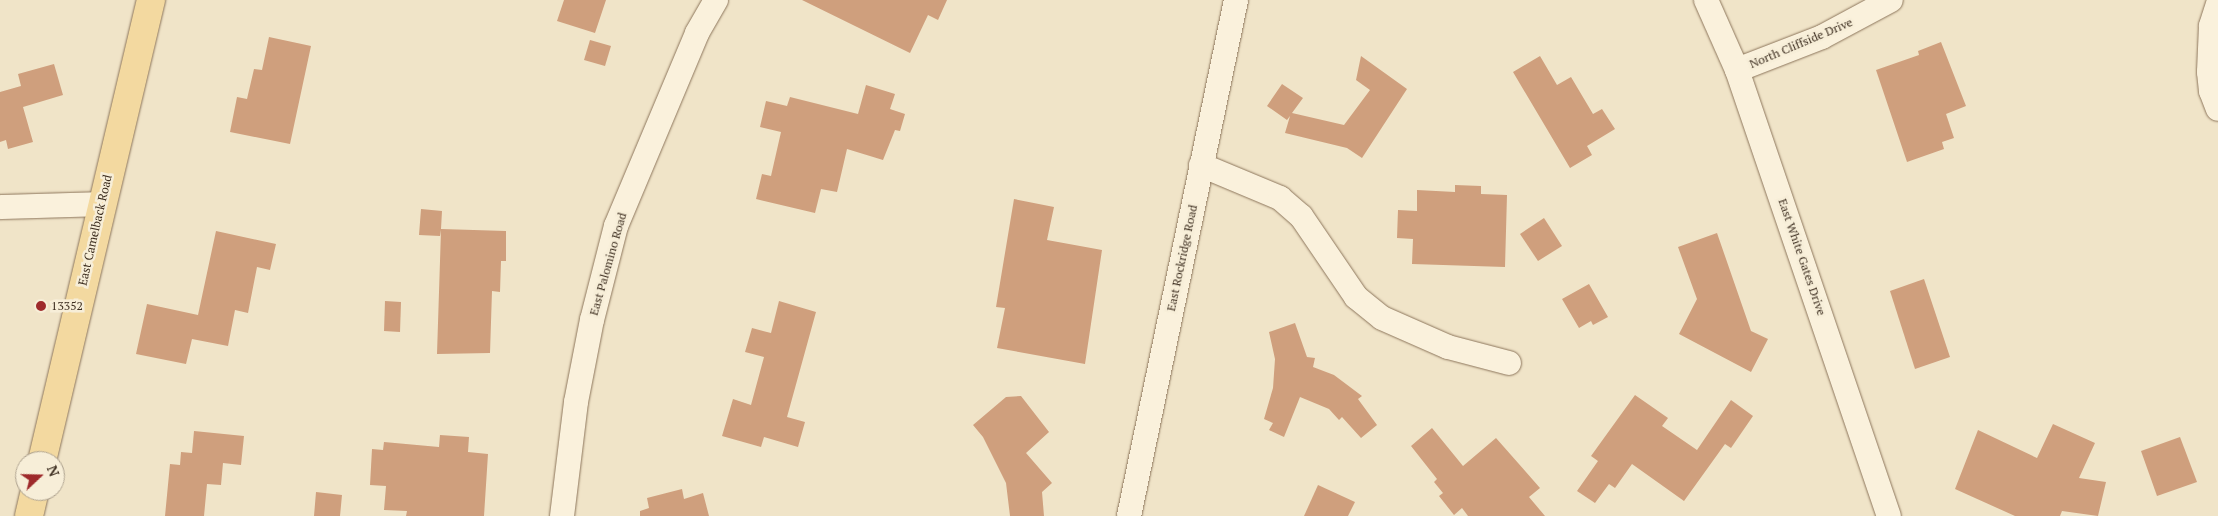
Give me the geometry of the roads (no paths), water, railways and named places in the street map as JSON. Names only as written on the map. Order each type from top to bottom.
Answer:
[{"type":"main road","name":"East Camelback Road","points":[[44,451],[150,0]]},
{"type":"main road","points":[[29,516],[33,501]]},
{"type":"street","name":"East Palomino Road","points":[[562,516],[576,402],[592,320],[616,226],[697,33],[716,0]]},
{"type":"street","name":"East Rockridge Road","points":[[1129,516],[1236,0]]},
{"type":"street","name":"East White Gates Drive","points":[[1706,0],[1737,70],[1890,516]]},
{"type":"street","name":"North Cliffside Drive","points":[[1737,70],[1822,37],[1891,0]]},
{"type":"street","points":[[2218,4],[2211,26],[2209,72],[2211,91],[2218,109]]},
{"type":"street","points":[[1201,165],[1280,198],[1301,216],[1356,297],[1382,318],[1448,346],[1509,363]]},
{"type":"street","points":[[0,207],[101,204]]},
{"type":"place","name":"13352","points":[[41,306]]}]
